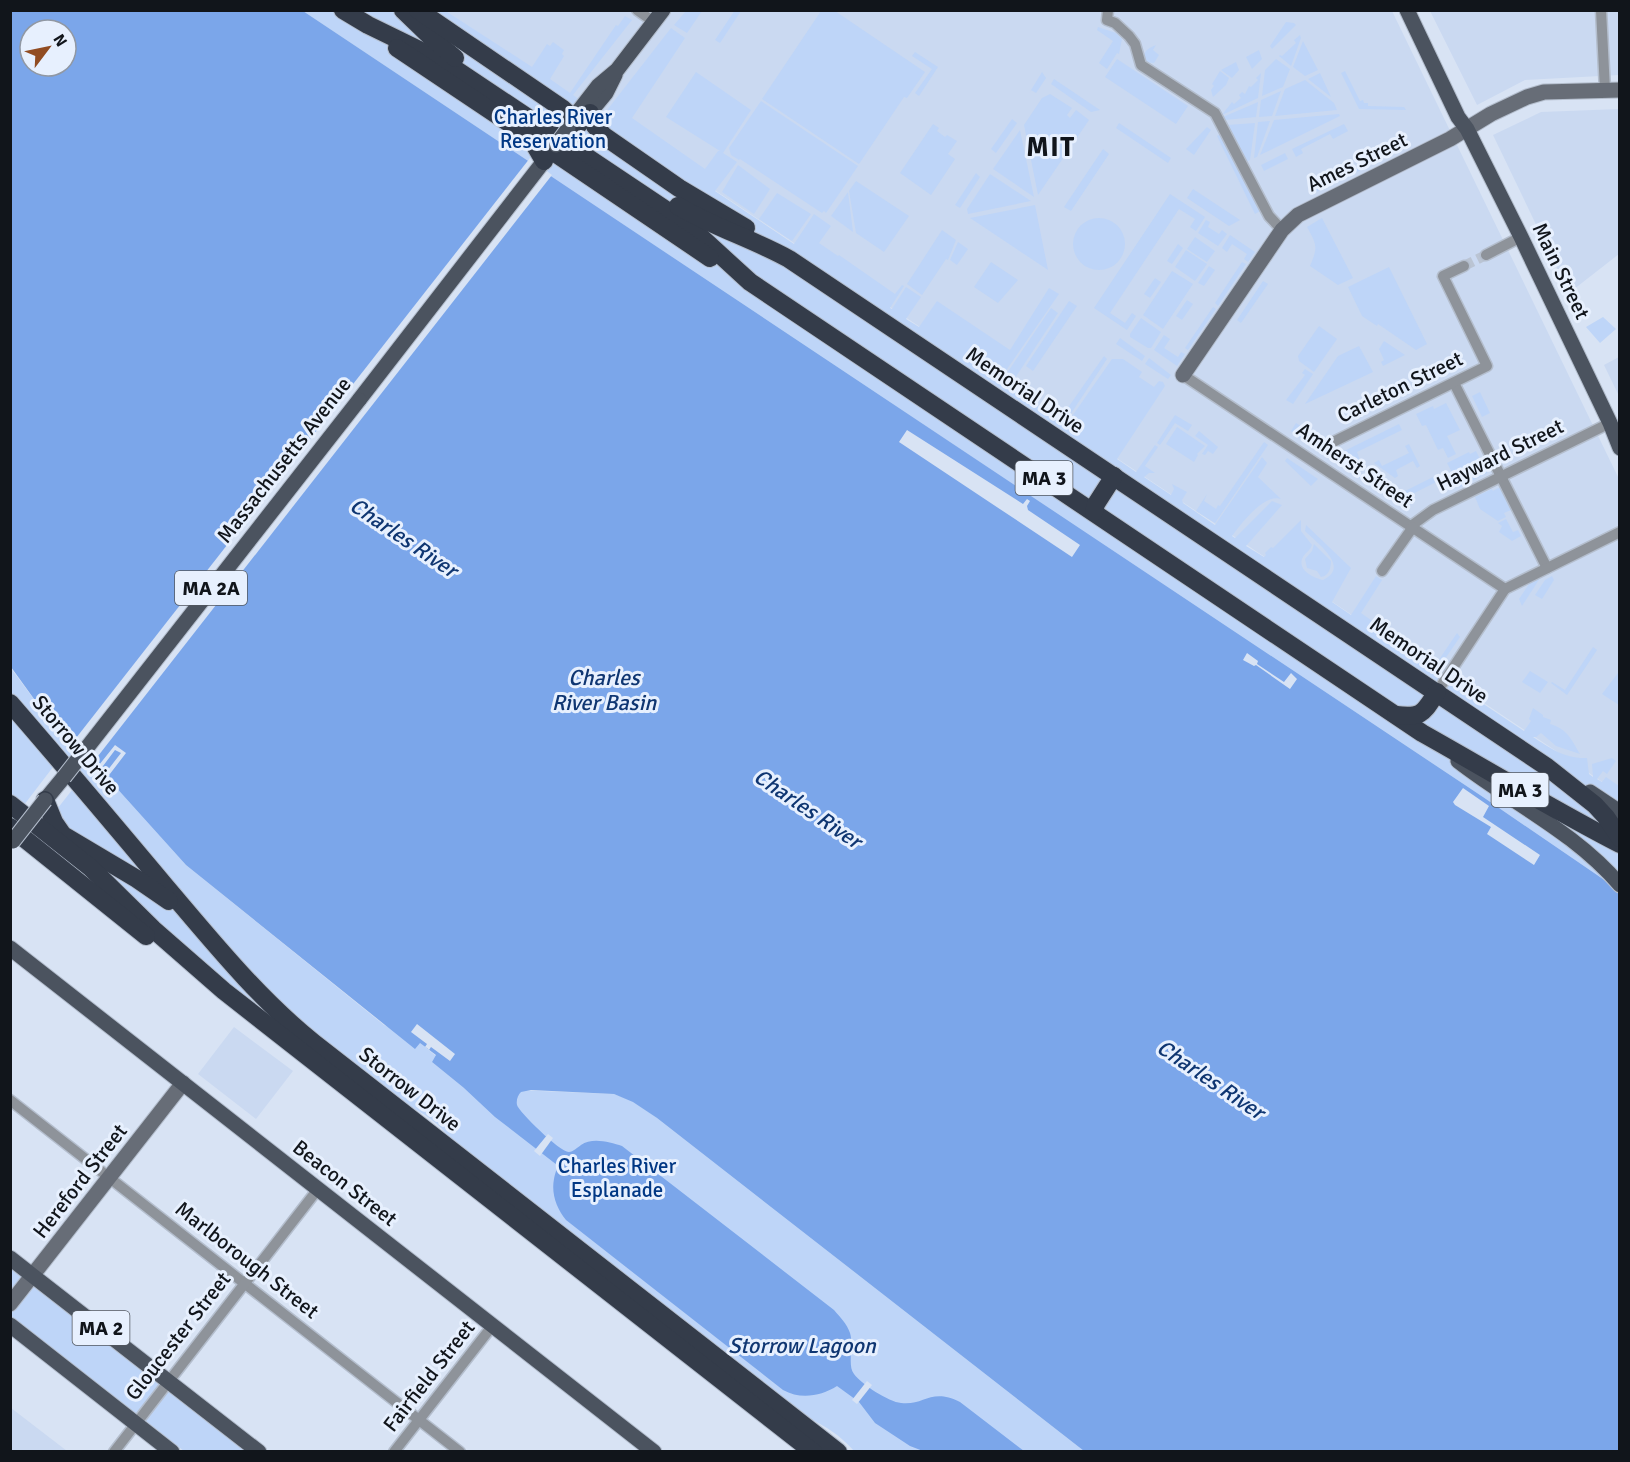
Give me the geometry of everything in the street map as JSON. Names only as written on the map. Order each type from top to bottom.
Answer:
[{"type":"highway","name":"Memorial Drive","points":[[404,10],[453,56],[672,202],[700,218],[789,259],[1437,692],[1547,767],[1614,817]]},
{"type":"highway","points":[[418,10],[576,122],[595,126],[604,136],[679,188],[747,229],[789,259]]},
{"type":"highway","points":[[348,14],[524,133],[548,156],[685,240],[730,273],[782,304]]},
{"type":"highway","name":"MA 3","points":[[348,14],[446,63],[647,196],[691,228],[738,272],[782,304],[1422,733],[1549,807],[1620,844]]},
{"type":"highway","points":[[1094,512],[1096,504],[1114,476]]},
{"type":"highway","points":[[1396,715],[1413,717],[1420,714],[1437,692]]},
{"type":"highway","name":"Storrow Drive","points":[[10,703],[256,991],[302,1034],[838,1452]]},
{"type":"highway","points":[[45,800],[61,833],[149,886],[192,918]]},
{"type":"highway","name":"Storrow Drive","points":[[10,804],[91,868],[153,929],[235,1000],[813,1452]]},
{"type":"highway","name":"MA 3","points":[[1614,817],[1620,838]]},
{"type":"highway","points":[[11,838],[199,978],[235,1000]]},
{"type":"main road","name":"Main Street","points":[[1407,10],[1458,117],[1467,129],[1521,237],[1615,431],[1620,448]]},
{"type":"main road","name":"Main Street","points":[[1417,10],[1465,110],[1467,129]]},
{"type":"main road","name":"Massachusetts Avenue","points":[[11,838],[45,800],[548,156],[576,122],[606,93],[617,70],[659,16]]},
{"type":"main road","points":[[1422,733],[1471,771],[1573,840],[1619,885]]},
{"type":"main road","name":"Beacon Street","points":[[10,948],[654,1452]]},
{"type":"main road","name":"MA 2","points":[[10,1258],[259,1452]]},
{"type":"main road","name":"MA 2","points":[[10,1325],[172,1452]]},
{"type":"street","points":[[638,10],[659,16]]},
{"type":"street","points":[[1108,10],[1107,20],[1115,23],[1129,36],[1142,65],[1215,113],[1269,216],[1282,230]]},
{"type":"street","points":[[1601,10],[1612,90]]},
{"type":"street","name":"Ames Street","points":[[1183,375],[1282,230],[1302,212],[1450,139],[1491,114],[1533,94],[1612,90]]},
{"type":"street","points":[[1486,255],[1521,237]]},
{"type":"street","name":"Carleton Street","points":[[1331,443],[1487,366],[1443,276],[1464,266]]},
{"type":"street","name":"Amherst Street","points":[[1183,375],[1505,589]]},
{"type":"street","points":[[1454,383],[1546,568]]},
{"type":"street","name":"Hayward Street","points":[[1382,571],[1412,527],[1429,512],[1544,455],[1615,431]]},
{"type":"street","points":[[1437,692],[1505,589],[1620,532]]},
{"type":"street","name":"Hereford Street","points":[[10,1304],[183,1083]]},
{"type":"street","name":"Marlborough Street","points":[[10,1100],[460,1452]]},
{"type":"street","name":"Gloucester Street","points":[[114,1452],[318,1189]]},
{"type":"street","name":"Fairfield Street","points":[[394,1452],[494,1325]]},
{"type":"shaded area","name":"Charles River Basin","points":[[11,11],[303,11],[1619,890],[1619,1451],[1084,1451],[657,1118],[633,1102],[614,1094],[531,1090],[521,1092],[517,1101],[519,1109],[541,1132],[565,1151],[574,1150],[590,1141],[622,1146],[834,1310],[850,1333],[852,1370],[869,1387],[901,1403],[942,1396],[960,1402],[1024,1451],[923,1451],[910,1446],[875,1423],[859,1402],[837,1386],[811,1396],[797,1395],[783,1390],[566,1220],[554,1196],[553,1185],[557,1165],[495,1117],[432,1062],[436,1055],[420,1043],[415,1049],[186,865],[113,784],[102,778],[95,765],[66,740],[11,667]]},
{"type":"shaded area","points":[[446,11],[1392,11],[1619,479],[1619,793]]},
{"type":"shaded area","points":[[1430,11],[1619,11],[1619,75],[1525,80],[1477,105]]},
{"type":"shaded area","points":[[1619,109],[1619,254],[1569,293],[1493,135],[1541,112]]},
{"type":"shaded area","points":[[1619,357],[1619,396],[1604,365]]},
{"type":"shaded area","points":[[234,1027],[293,1071],[256,1119],[198,1074]]},
{"type":"shaded area","points":[[11,1408],[67,1451],[11,1451]]},
{"type":"green space","points":[[735,10],[741,11],[720,43],[715,40]]},
{"type":"green space","name":"Charles River Reservation","points":[[303,11],[446,11],[532,67],[547,44],[550,46],[553,42],[564,50],[562,54],[564,56],[550,79],[570,93],[616,25],[618,26],[625,16],[632,20],[573,95],[604,117],[604,114],[671,28],[685,38],[632,118],[705,169],[720,151],[666,117],[696,72],[751,110],[723,153],[737,162],[715,191],[794,244],[814,214],[831,226],[819,243],[895,294],[902,285],[904,286],[890,308],[892,309],[906,287],[921,297],[906,319],[919,327],[937,301],[1010,350],[1049,288],[1059,294],[1005,372],[996,366],[991,375],[1066,425],[1112,359],[1123,359],[1142,372],[1139,377],[1154,387],[1159,381],[1163,382],[1165,386],[1117,459],[1136,472],[1155,445],[1158,447],[1145,466],[1155,473],[1149,473],[1144,477],[1171,495],[1174,489],[1172,484],[1187,492],[1182,500],[1183,503],[1215,525],[1262,457],[1267,463],[1258,477],[1281,499],[1274,498],[1260,505],[1232,536],[1235,538],[1272,501],[1282,505],[1246,546],[1264,557],[1271,547],[1273,548],[1301,520],[1301,531],[1312,545],[1301,562],[1307,573],[1323,580],[1331,575],[1334,569],[1329,555],[1305,531],[1306,525],[1351,568],[1332,602],[1351,615],[1376,576],[1382,580],[1361,613],[1385,630],[1384,632],[1396,642],[1395,645],[1412,656],[1410,646],[1436,664],[1457,633],[1460,637],[1438,669],[1434,671],[1524,731],[1531,721],[1529,719],[1533,708],[1543,717],[1551,720],[1550,724],[1565,732],[1580,754],[1556,746],[1541,733],[1533,737],[1565,755],[1587,758],[1589,774],[1593,777],[1592,764],[1612,758],[1616,761],[1607,774],[1603,771],[1597,779],[1602,782],[1606,777],[1619,786],[1619,890],[1483,797]]},
{"type":"green space","points":[[686,11],[702,11],[687,33],[674,25]]},
{"type":"green space","points":[[821,11],[835,11],[925,72],[907,98],[904,97],[859,164],[762,99]]},
{"type":"green space","points":[[1286,22],[1296,25],[1272,49],[1270,46]]},
{"type":"green space","points":[[1098,27],[1116,33],[1122,39],[1119,54],[1117,53],[1107,69],[1099,63],[1113,41],[1097,30]]},
{"type":"green space","points":[[1300,35],[1291,66],[1279,56],[1282,56],[1296,43],[1294,40]]},
{"type":"green space","points":[[1303,41],[1318,70],[1305,76],[1293,67]]},
{"type":"green space","points":[[1156,45],[1153,50],[1159,55],[1154,63],[1144,62],[1146,51]]},
{"type":"green space","points":[[1259,50],[1262,59],[1252,69],[1246,57]]},
{"type":"green space","points":[[915,52],[938,67],[919,96],[915,93],[932,69],[912,56]]},
{"type":"green space","points":[[1117,59],[1188,106],[1176,124],[1105,77]]},
{"type":"green space","points":[[1276,59],[1290,69],[1283,87],[1262,96],[1265,70]]},
{"type":"green space","points":[[1236,62],[1239,70],[1232,78],[1221,70]]},
{"type":"green space","points":[[1220,71],[1229,78],[1226,85],[1213,97],[1211,90],[1214,86],[1212,84]]},
{"type":"green space","points":[[1345,71],[1360,101],[1368,103],[1368,106],[1404,107],[1406,110],[1359,109],[1341,73]]},
{"type":"green space","points":[[1042,72],[1046,78],[1036,93],[1031,90]]},
{"type":"green space","points":[[1261,73],[1258,98],[1222,115],[1232,102],[1234,104],[1241,98],[1239,95],[1242,92],[1245,94],[1249,86],[1251,87],[1258,80],[1256,78]]},
{"type":"green space","points":[[1320,73],[1331,97],[1308,79]]},
{"type":"green space","points":[[1054,79],[1100,110],[1091,112],[1051,84]]},
{"type":"green space","points":[[1305,80],[1334,103],[1337,110],[1275,116],[1285,89]]},
{"type":"green space","points":[[1281,91],[1272,116],[1259,117],[1261,100]]},
{"type":"green space","points":[[1050,94],[1072,108],[1067,115],[1070,118],[1076,110],[1089,120],[1038,195],[1024,125],[1042,98]]},
{"type":"green space","points":[[761,101],[858,166],[826,213],[824,211],[822,213],[731,155],[729,148]]},
{"type":"green space","points":[[1258,102],[1256,117],[1225,120],[1223,117]]},
{"type":"green space","points":[[1339,114],[1340,116],[1260,155],[1274,120]]},
{"type":"green space","points":[[1012,119],[1017,123],[996,153],[991,149]]},
{"type":"green space","points":[[1270,121],[1257,157],[1254,158],[1258,122]]},
{"type":"green space","points":[[1119,123],[1171,158],[1168,163],[1116,128]]},
{"type":"green space","points":[[1255,123],[1250,160],[1246,162],[1227,125]]},
{"type":"green space","points":[[933,124],[939,128],[937,131],[945,137],[947,135],[957,141],[948,154],[955,159],[931,195],[900,173]]},
{"type":"green space","points":[[1344,124],[1348,131],[1333,139],[1330,134],[1301,149],[1303,153],[1296,157],[1292,149]]},
{"type":"green space","points":[[1207,127],[1211,130],[1194,155],[1186,149]]},
{"type":"green space","points":[[1020,130],[1034,197],[993,169]]},
{"type":"green space","points":[[1222,133],[1260,211],[1255,214],[1217,136]]},
{"type":"green space","points":[[1103,149],[1109,154],[1071,211],[1064,207]]},
{"type":"green space","points":[[1285,153],[1288,159],[1264,171],[1261,165]]},
{"type":"green space","points":[[738,165],[770,189],[754,214],[722,192]]},
{"type":"green space","points":[[1364,165],[1365,168],[1314,193],[1313,190]]},
{"type":"green space","points":[[976,173],[980,177],[960,208],[955,205]]},
{"type":"green space","points":[[990,174],[1031,201],[968,214],[967,209]]},
{"type":"green space","points":[[856,181],[909,216],[884,252],[856,233],[849,191]]},
{"type":"green space","points":[[1193,189],[1240,220],[1229,226],[1187,198]]},
{"type":"green space","points":[[848,192],[853,232],[831,216]]},
{"type":"green space","points":[[777,193],[811,214],[792,241],[759,219]]},
{"type":"green space","points":[[1170,194],[1205,217],[1196,231],[1190,227],[1195,219],[1179,209],[1110,313],[1125,323],[1132,313],[1136,316],[1127,330],[1094,308]]},
{"type":"green space","points":[[1035,205],[1048,270],[970,218]]},
{"type":"green space","points":[[1099,218],[1113,222],[1121,230],[1125,244],[1121,258],[1113,266],[1099,270],[1085,266],[1077,258],[1073,244],[1077,230],[1085,222]]},
{"type":"green space","points":[[1322,218],[1353,278],[1338,285],[1310,266],[1315,246],[1307,227]]},
{"type":"green space","points":[[1206,220],[1210,222],[1208,227],[1219,234],[1222,230],[1227,234],[1218,246],[1198,233]]},
{"type":"green space","points":[[942,230],[956,240],[948,260],[946,259],[922,295],[907,284]]},
{"type":"green space","points":[[1230,235],[1255,252],[1248,262],[1244,259],[1247,254],[1232,244],[1227,252],[1222,248]]},
{"type":"green space","points":[[1195,237],[1215,251],[1207,262],[1187,249]]},
{"type":"green space","points":[[958,242],[968,249],[957,265],[950,260]]},
{"type":"green space","points":[[1178,244],[1183,248],[1172,264],[1167,261]]},
{"type":"green space","points":[[1186,250],[1207,264],[1195,281],[1175,267]]},
{"type":"green space","points":[[991,262],[1018,280],[998,303],[974,287]]},
{"type":"green space","points":[[1242,262],[1246,264],[1218,306],[1215,303]]},
{"type":"green space","points":[[1209,266],[1215,270],[1204,286],[1198,283]]},
{"type":"green space","points":[[1389,267],[1427,344],[1416,350],[1362,316],[1348,287]]},
{"type":"green space","points":[[1172,271],[1193,284],[1163,329],[1143,315]]},
{"type":"green space","points":[[1155,278],[1161,282],[1150,298],[1144,294]]},
{"type":"green space","points":[[1263,281],[1268,284],[1241,323],[1237,320]]},
{"type":"green space","points":[[1187,300],[1193,304],[1182,320],[1176,316]]},
{"type":"green space","points":[[1069,301],[1077,306],[1033,371],[1026,366]]},
{"type":"green space","points":[[1213,307],[1216,309],[1188,350],[1185,348]]},
{"type":"green space","points":[[1051,308],[1058,313],[1015,378],[1007,373]]},
{"type":"green space","points":[[1603,317],[1616,329],[1600,343],[1586,327]]},
{"type":"green space","points":[[1141,318],[1161,332],[1151,348],[1130,337]]},
{"type":"green space","points":[[1319,326],[1337,339],[1314,372],[1299,361],[1298,356]]},
{"type":"green space","points":[[1164,335],[1170,339],[1164,348],[1178,357],[1181,352],[1185,354],[1177,366],[1154,350]]},
{"type":"green space","points":[[1120,338],[1145,356],[1142,361],[1116,344]]},
{"type":"green space","points":[[1384,341],[1405,355],[1383,366],[1381,362],[1384,360],[1379,349]]},
{"type":"green space","points":[[1359,346],[1373,372],[1305,404],[1338,356]]},
{"type":"green space","points":[[1104,356],[1107,359],[1070,415],[1065,412]]},
{"type":"green space","points":[[1149,358],[1171,375],[1168,379],[1145,364]]},
{"type":"green space","points":[[1305,369],[1313,374],[1293,404],[1286,400],[1305,375],[1302,373]]},
{"type":"green space","points":[[1480,392],[1490,413],[1482,417],[1472,396]]},
{"type":"green space","points":[[1446,403],[1460,430],[1447,436],[1456,454],[1448,458],[1443,448],[1438,450],[1426,425],[1422,426],[1416,414]]},
{"type":"green space","points":[[1175,415],[1192,425],[1188,431],[1175,423],[1160,445],[1157,443]]},
{"type":"green space","points":[[1296,423],[1321,439],[1309,442],[1302,439],[1291,431]]},
{"type":"green space","points":[[1399,424],[1402,430],[1357,452],[1360,460],[1354,470],[1370,481],[1368,484],[1330,458]]},
{"type":"green space","points":[[1177,427],[1205,446],[1197,454],[1194,462],[1166,444]]},
{"type":"green space","points":[[1199,431],[1218,447],[1213,454],[1208,451],[1205,455],[1202,454],[1208,445],[1195,436]]},
{"type":"green space","points":[[1264,442],[1268,445],[1215,523],[1196,511],[1207,494],[1204,501],[1216,509],[1218,505],[1220,506]]},
{"type":"green space","points":[[1409,444],[1420,466],[1417,468],[1413,461],[1396,470],[1398,476],[1395,478],[1374,463],[1379,460],[1382,466],[1409,453],[1405,446]]},
{"type":"green space","points":[[1476,451],[1487,473],[1460,487],[1447,463]]},
{"type":"green space","points":[[1287,458],[1318,479],[1311,486],[1285,461]]},
{"type":"green space","points":[[1435,476],[1438,481],[1397,502],[1379,491],[1385,482],[1387,483],[1384,489],[1391,494],[1395,487],[1399,494]]},
{"type":"green space","points":[[1500,487],[1511,510],[1504,513],[1506,517],[1498,521],[1480,509],[1475,497]]},
{"type":"green space","points":[[1506,519],[1513,532],[1518,530],[1521,536],[1512,541],[1499,532],[1502,526],[1498,523]]},
{"type":"green space","points":[[1314,544],[1331,561],[1329,571],[1321,577],[1317,571],[1307,568],[1305,559],[1312,551]]},
{"type":"green space","points":[[1552,576],[1554,580],[1542,599],[1535,595],[1545,580]]},
{"type":"green space","points":[[1540,578],[1522,606],[1519,599],[1529,584]]},
{"type":"green space","points":[[1593,647],[1597,650],[1567,695],[1551,683],[1565,690]]},
{"type":"green space","name":"Charles River Esplanade","points":[[10,667],[50,721],[113,784],[186,865],[384,1025],[420,1043],[436,1056],[432,1062],[464,1088],[614,1094],[633,1101],[1084,1451],[854,1451],[833,1432],[808,1418],[452,1141],[432,1120],[406,1105],[305,1025],[267,991],[11,694]]},
{"type":"green space","points":[[1530,671],[1548,682],[1540,693],[1522,682]]},
{"type":"green space","points":[[1620,673],[1619,705],[1602,694]]},
{"type":"green space","points":[[10,717],[53,767],[24,805],[11,795]]},
{"type":"green space","points":[[72,790],[276,1021],[176,942],[47,822]]},
{"type":"green space","points":[[10,1266],[248,1451],[184,1451],[14,1319],[11,1316]]},
{"type":"pier","points":[[530,158],[552,175],[91,765],[69,747]]},
{"type":"pier","points":[[907,430],[1023,504],[1027,499],[1030,501],[1027,506],[1028,510],[1080,545],[1072,557],[899,442]]},
{"type":"pier","points":[[1247,653],[1258,661],[1257,664],[1284,682],[1291,673],[1297,679],[1290,689],[1256,665],[1243,660]]},
{"type":"pier","points":[[115,745],[126,753],[103,783],[100,780],[121,753],[115,750],[97,774],[95,770]]},
{"type":"pier","points":[[1463,788],[1489,806],[1483,817],[1540,855],[1534,865],[1487,834],[1491,827],[1455,805],[1453,802]]},
{"type":"pier","points":[[417,1024],[455,1054],[450,1061],[431,1047],[429,1050],[425,1047],[427,1044],[411,1032]]},
{"type":"pier","points":[[548,1134],[553,1138],[540,1156],[534,1151]]},
{"type":"pier","points":[[867,1381],[872,1385],[857,1404],[852,1400]]},
{"type":"tunnel","points":[[1464,266],[1486,255]]},
{"type":"district","name":"MIT","points":[[1051,147]]},
{"type":"water label","name":"Charles River","points":[[404,537]]},
{"type":"water label","name":"Charles River","points":[[808,808]]},
{"type":"water label","name":"Charles River","points":[[1211,1079]]},
{"type":"water label","name":"Storrow Lagoon","points":[[802,1345]]}]
